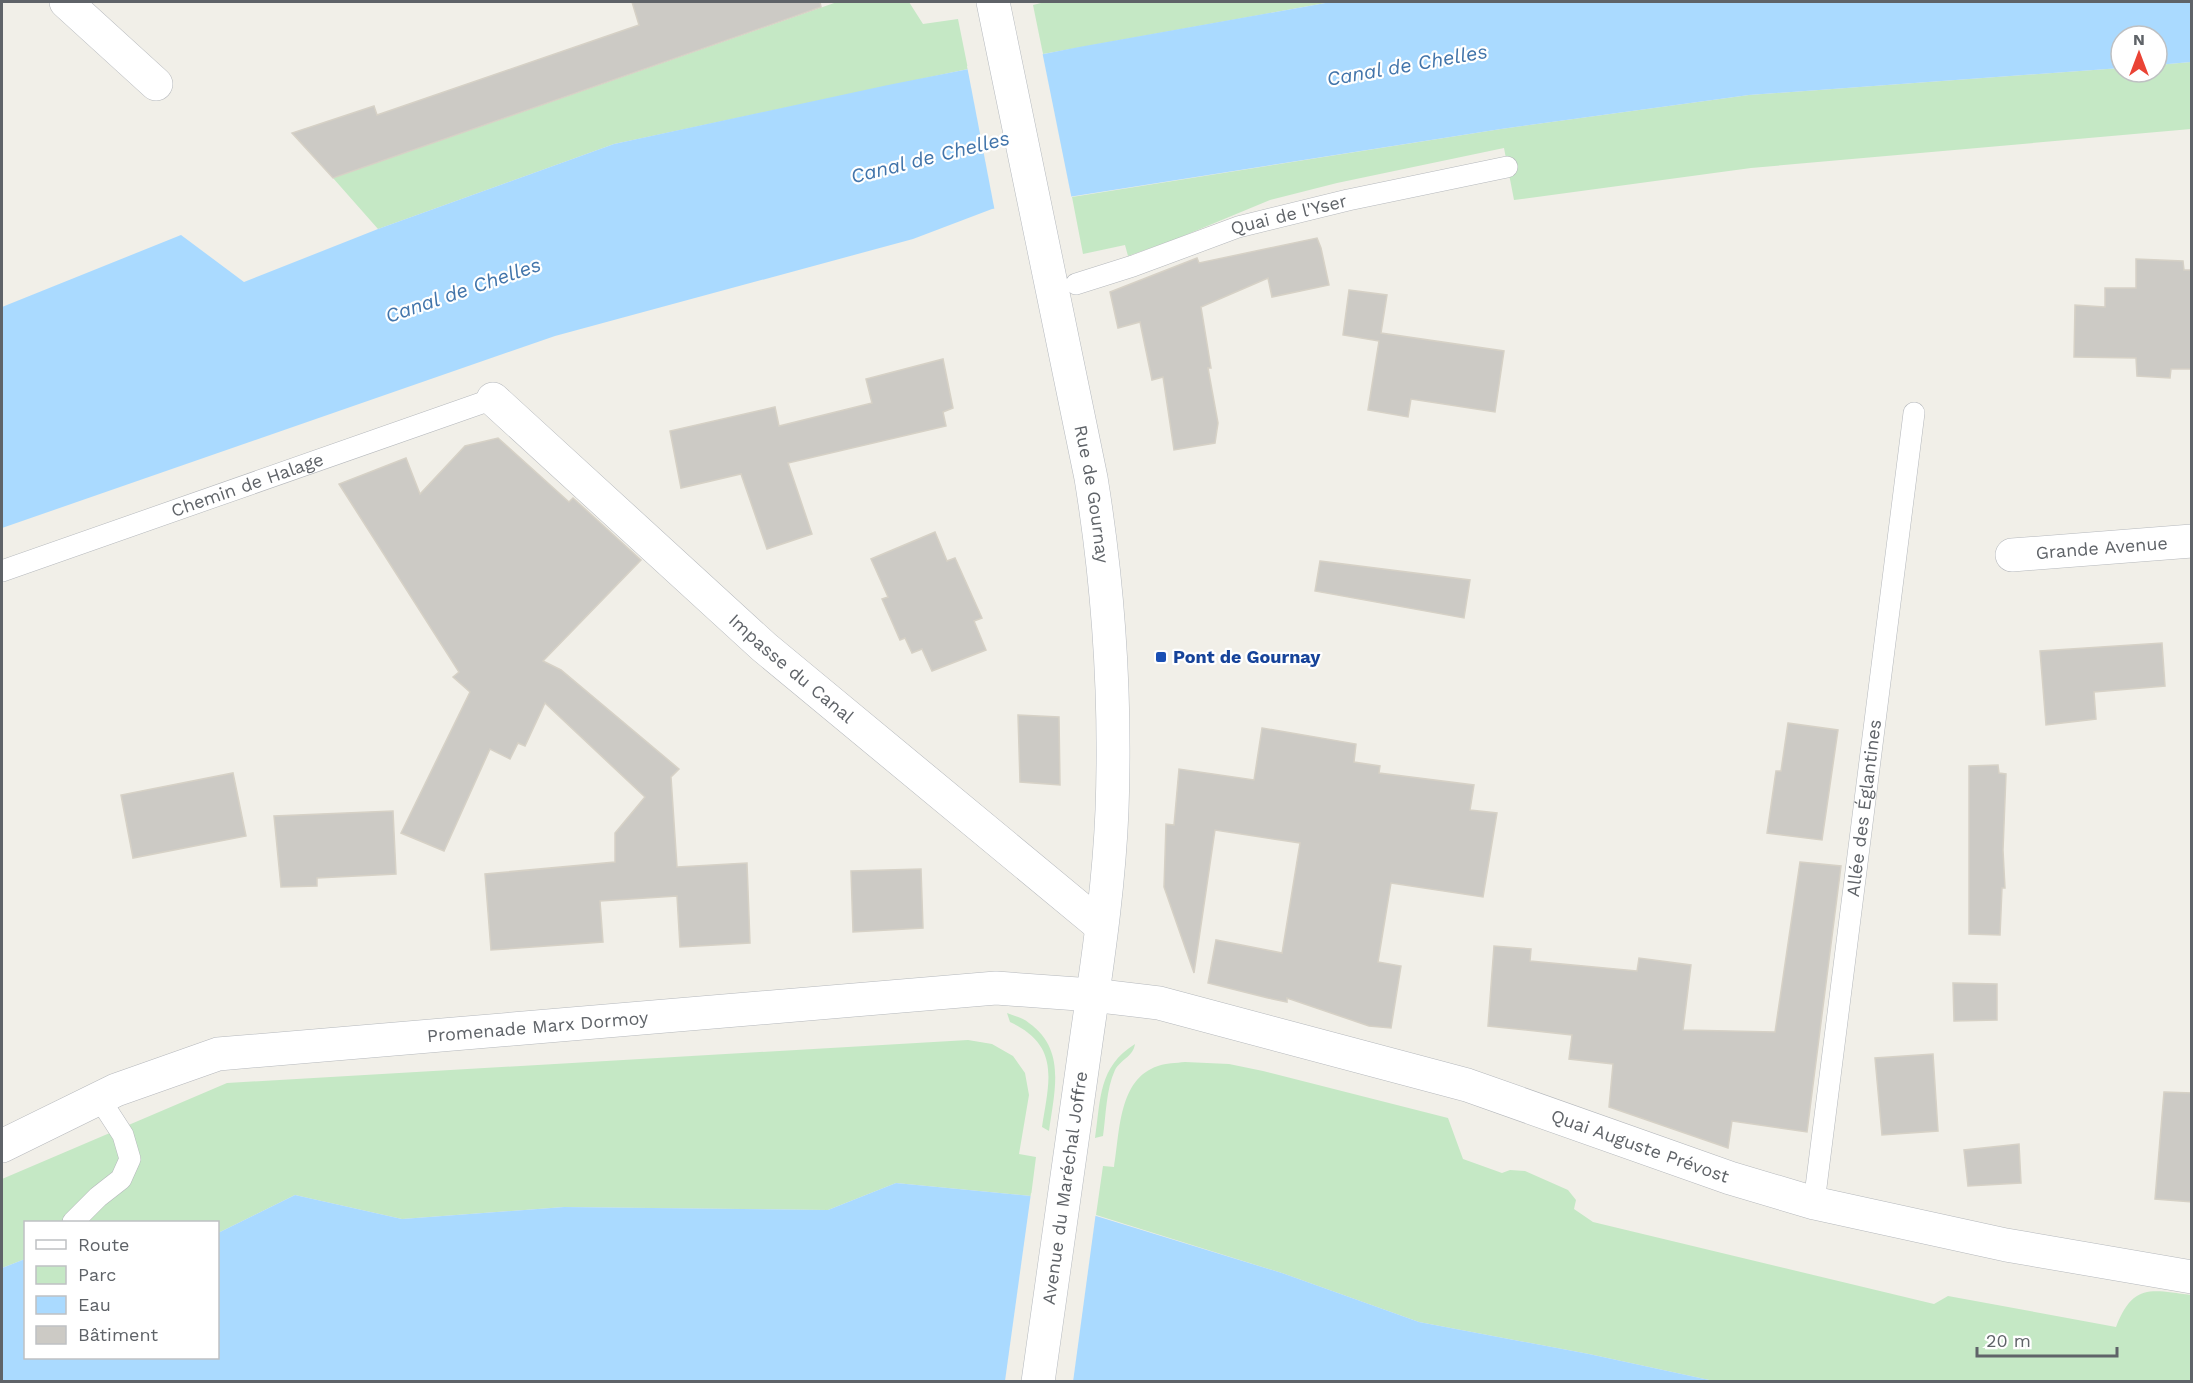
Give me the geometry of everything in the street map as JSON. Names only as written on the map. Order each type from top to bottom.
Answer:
[{"type":"street","points":[[66,2],[156,84]]},
{"type":"street","name":"Rue de Gournay","points":[[994,7],[1091,478],[1108,599],[1113,713],[1112,811],[1109,863],[1092,995]]},
{"type":"street","name":"Impasse du Canal","points":[[493,399],[764,646],[1101,926]]},
{"type":"street","name":"Grande Avenue","points":[[2012,555],[2192,541]]},
{"type":"street","name":"Promenade Marx Dormoy","points":[[2,1146],[99,1098],[218,1054],[996,988],[1092,995]]},
{"type":"street","name":"Quai Auguste Prévost","points":[[1092,995],[1159,1003],[1467,1084],[1730,1178],[1814,1203],[2006,1245],[2192,1277]]},
{"type":"street","name":"Avenue du Maréchal Joffre","points":[[1038,1382],[1092,995]]},
{"type":"lane","name":"Quai de l'Yser","points":[[1076,284],[1133,266],[1238,227],[1348,200],[1507,167]]},
{"type":"lane","name":"Chemin de Halage","points":[[2,571],[493,399]]},
{"type":"lane","name":"Allée des Églantines","points":[[1814,1203],[1914,413]]},
{"type":"lane","points":[[74,1221],[98,1197],[121,1179],[130,1159],[123,1135],[99,1098]]},
{"type":"green space","points":[[837,2],[909,2],[923,24],[958,19],[968,69],[614,144],[378,229],[333,178]]},
{"type":"green space","points":[[1045,2],[1331,2],[1043,54],[1033,5]]},
{"type":"green space","points":[[2191,62],[2191,129],[1751,168],[1514,200],[1504,148],[1337,183],[1270,200],[1128,256],[1125,245],[1083,254],[1072,197],[1501,129],[1749,95],[2109,69],[2109,84],[2169,84],[2169,64]]},
{"type":"green space","points":[[1007,1013],[1029,1023],[1041,1034],[1049,1046],[1055,1072],[1055,1087],[1049,1131],[1042,1127],[1048,1080],[1048,1066],[1044,1054],[1038,1042],[1010,1022]]},
{"type":"green space","points":[[968,1040],[992,1044],[1013,1056],[1025,1073],[1029,1095],[1019,1154],[1036,1157],[1031,1196],[896,1183],[828,1210],[564,1207],[402,1219],[295,1195],[219,1233],[219,1221],[24,1221],[24,1259],[2,1268],[2,1179],[227,1083]]},
{"type":"green space","points":[[1135,1044],[1132,1052],[1120,1063],[1112,1077],[1103,1136],[1095,1138],[1103,1085],[1114,1063]]},
{"type":"green space","points":[[1185,1062],[1229,1064],[1263,1071],[1448,1118],[1463,1159],[1502,1173],[1510,1170],[1525,1171],[1568,1190],[1576,1200],[1574,1209],[1593,1222],[1934,1304],[1948,1296],[2116,1327],[2122,1313],[2137,1296],[2154,1291],[2191,1295],[2191,1381],[1714,1381],[1589,1354],[1419,1322],[1282,1273],[1096,1215],[1103,1166],[1114,1167],[1123,1109],[1135,1082],[1158,1066]]},
{"type":"water","name":"Canal de Chelles","points":[[1331,2],[2191,2],[2191,62],[2169,64],[2169,24],[2109,24],[2109,69],[1749,95],[1501,129],[992,209],[913,239],[555,336],[2,528],[2,307],[181,235],[244,282],[378,229],[614,144],[888,85],[1079,47]]},
{"type":"water","points":[[896,1183],[1031,1196],[1282,1273],[1419,1322],[1589,1354],[1714,1381],[2,1381],[2,1268],[24,1259],[24,1359],[219,1359],[219,1233],[295,1195],[402,1219],[564,1207],[828,1210]]},
{"type":"pier","points":[[1042,51],[1072,200],[995,212],[967,66]]},
{"type":"pier","points":[[1031,1193],[1096,1212],[1073,1382],[1005,1381]]},
{"type":"building","points":[[632,2],[820,2],[821,7],[333,178],[292,133],[374,106],[377,115],[639,25]]},
{"type":"building","points":[[1317,238],[1329,285],[1272,297],[1268,278],[1201,307],[1211,368],[1208,368],[1218,423],[1215,443],[1174,450],[1163,377],[1152,380],[1140,322],[1118,328],[1110,292],[1197,258],[1199,263]]},
{"type":"building","points":[[2136,259],[2183,261],[2184,270],[2192,270],[2192,369],[2171,369],[2170,378],[2137,376],[2136,358],[2074,357],[2075,305],[2105,307],[2105,288],[2136,288]]},
{"type":"building","points":[[1349,290],[1387,295],[1381,333],[1504,351],[1495,412],[1411,399],[1408,417],[1368,410],[1379,341],[1343,335]]},
{"type":"building","points":[[943,359],[953,408],[943,412],[946,426],[788,463],[812,534],[767,549],[741,474],[681,488],[670,431],[775,407],[779,426],[872,403],[866,379]]},
{"type":"building","points":[[498,438],[569,502],[573,498],[641,560],[543,661],[561,670],[679,769],[671,777],[677,867],[747,863],[750,943],[680,947],[677,896],[600,901],[603,942],[491,950],[485,874],[615,862],[615,833],[645,797],[545,703],[525,746],[518,743],[510,759],[490,749],[444,851],[401,833],[470,692],[453,677],[459,672],[339,484],[406,458],[420,494],[465,446]]},
{"type":"building","points":[[935,532],[947,561],[955,558],[982,618],[974,621],[986,650],[932,671],[922,649],[912,653],[905,638],[900,640],[882,599],[888,597],[871,559]]},
{"type":"building","points":[[1320,561],[1470,580],[1464,618],[1315,591]]},
{"type":"building","points":[[2162,643],[2165,686],[2094,692],[2096,719],[2046,725],[2040,651]]},
{"type":"building","points":[[1018,715],[1059,717],[1060,785],[1020,782]]},
{"type":"building","points":[[1788,723],[1838,730],[1822,840],[1767,833],[1776,771],[1781,771]]},
{"type":"building","points":[[1262,728],[1356,744],[1354,762],[1380,766],[1379,773],[1474,785],[1470,810],[1497,813],[1483,897],[1391,883],[1378,962],[1401,966],[1391,1028],[1369,1026],[1287,998],[1287,1002],[1208,983],[1216,940],[1282,953],[1300,843],[1215,830],[1194,973],[1164,887],[1166,824],[1174,825],[1179,769],[1254,780]]},
{"type":"building","points":[[1998,765],[1999,773],[2006,774],[2003,850],[2005,888],[2002,888],[2000,935],[1969,934],[1969,766]]},
{"type":"building","points":[[233,773],[246,836],[133,858],[121,795]]},
{"type":"building","points":[[393,811],[396,874],[317,878],[317,886],[281,887],[274,816]]},
{"type":"building","points":[[1800,862],[1841,866],[1807,1132],[1732,1121],[1728,1148],[1609,1107],[1613,1064],[1569,1059],[1572,1035],[1488,1026],[1494,946],[1531,949],[1530,961],[1637,971],[1639,958],[1691,965],[1683,1030],[1775,1032]]},
{"type":"building","points":[[921,869],[923,928],[853,932],[851,871]]},
{"type":"building","points":[[1953,983],[1997,984],[1997,1020],[1954,1021]]},
{"type":"building","points":[[1933,1054],[1938,1131],[1882,1135],[1875,1058]]},
{"type":"building","points":[[2164,1092],[2192,1093],[2192,1202],[2155,1199]]},
{"type":"building","points":[[2019,1144],[2021,1183],[1968,1186],[1964,1150]]},
{"type":"place","name":"Pont de Gournay","points":[[1161,657]]}]
